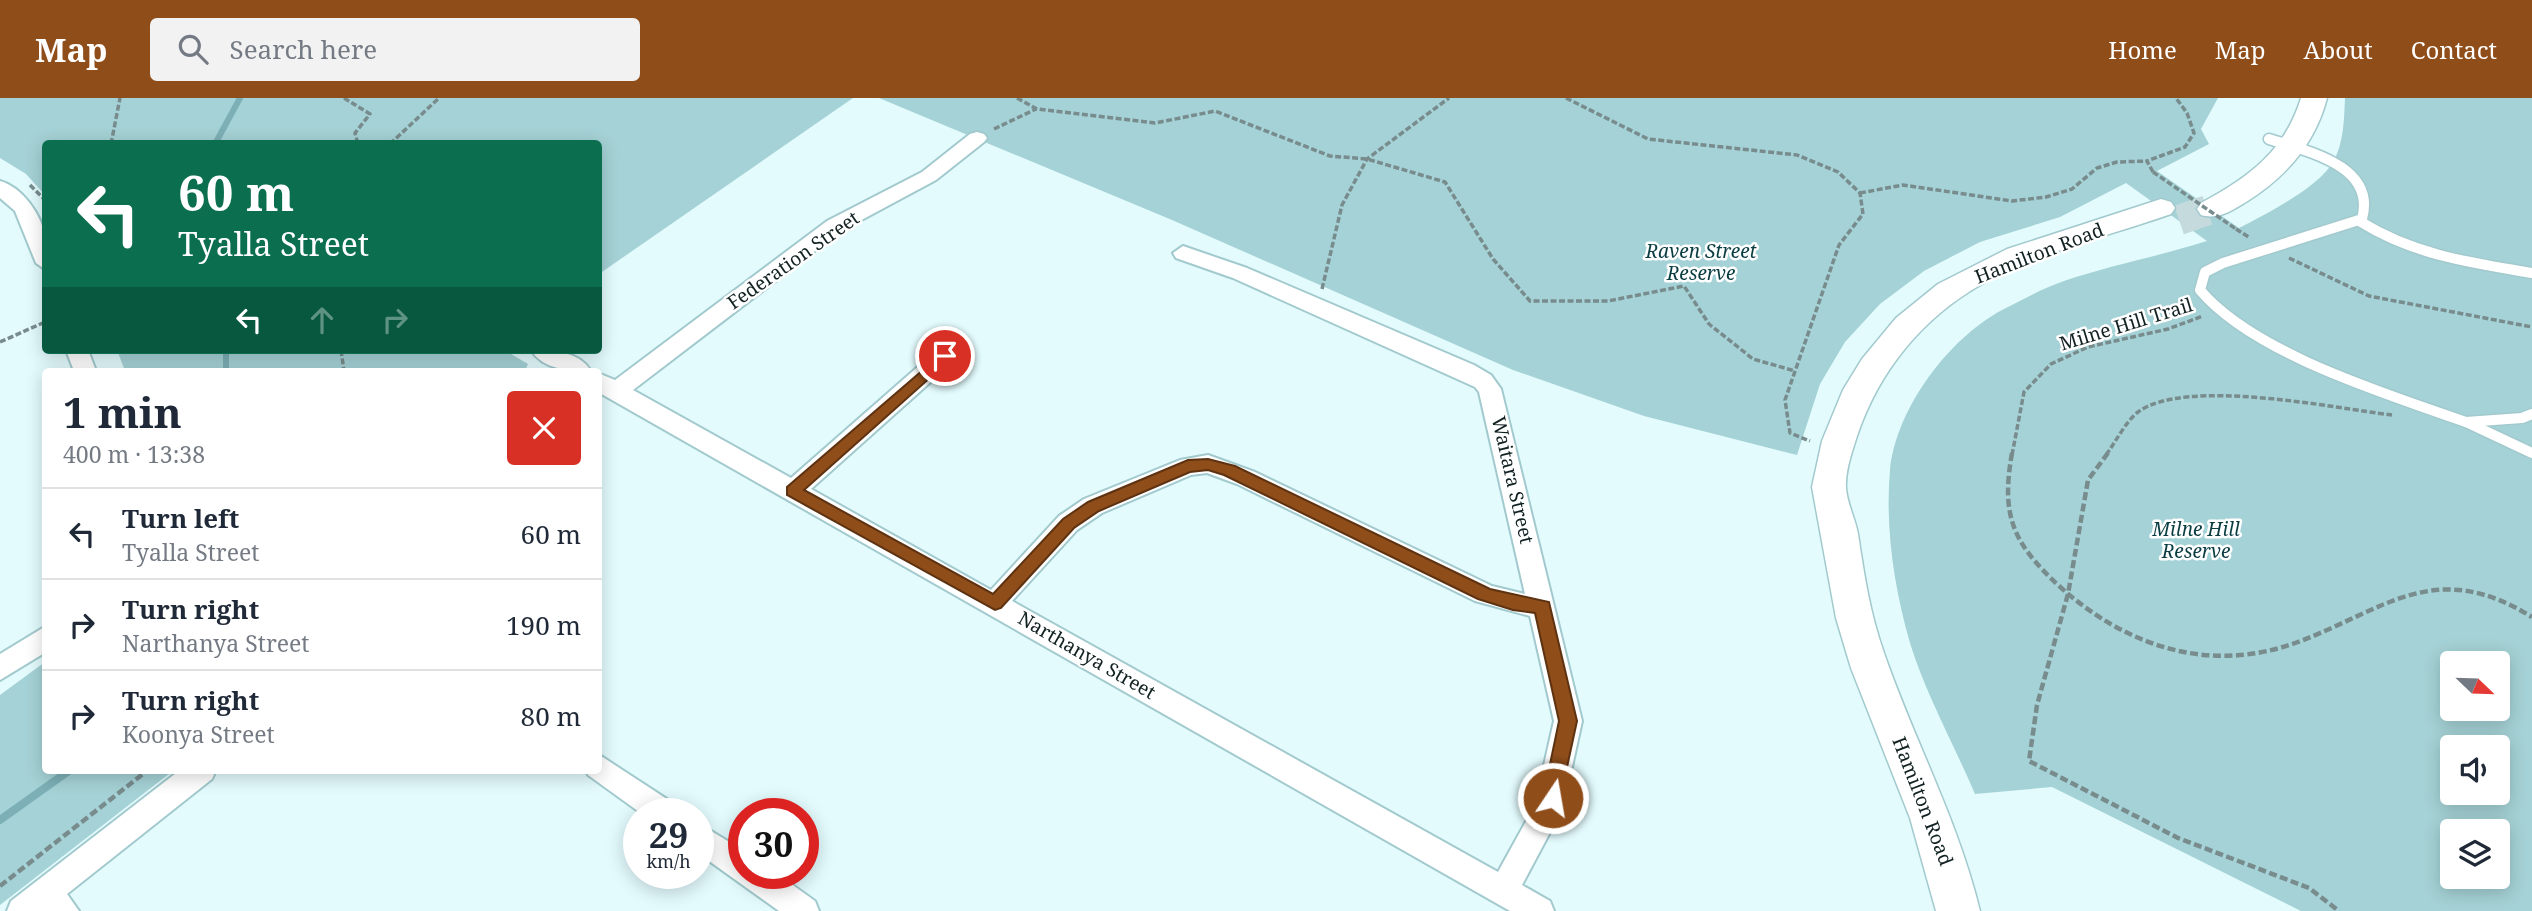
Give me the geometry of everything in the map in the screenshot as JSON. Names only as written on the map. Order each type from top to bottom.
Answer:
[{"type":"main road","name":"Hamilton Road","points":[[2281,143],[2294,98]]},
{"type":"main road","name":"Hamilton Road","points":[[1958,911],[1936,825],[1861,644],[1847,591],[1840,532],[1871,412],[1898,364],[1929,329],[1969,299],[2020,272],[2186,208],[2234,170],[2281,143],[2309,119],[2314,98]]},
{"type":"street","name":"Federation Street","points":[[607,386],[834,226],[929,176],[977,138]]},
{"type":"street","points":[[0,187],[24,208],[42,252]]},
{"type":"street","name":"Waitara Street","points":[[1183,253],[1240,273],[1466,371],[1483,381],[1490,389],[1567,711],[1567,732],[1549,807],[1503,891]]},
{"type":"street","points":[[547,354],[566,368]]},
{"type":"street","points":[[793,491],[945,356]]},
{"type":"street","name":"Narthanya Street","points":[[607,386],[1539,911]]},
{"type":"street","points":[[995,603],[1080,514],[1176,471],[1208,464],[1246,478],[1484,594],[1513,603],[1543,607]]},
{"type":"street","points":[[0,669],[42,640]]},
{"type":"street","points":[[602,769],[643,798]]},
{"type":"street","points":[[44,905],[197,774]]},
{"type":"street","points":[[773,889],[804,911]]},
{"type":"lane","points":[[2281,143],[2333,163],[2358,179],[2364,195],[2361,222]]},
{"type":"lane","points":[[2361,222],[2229,258],[2205,272],[2200,290],[2217,310],[2245,330],[2358,384],[2466,422],[2532,453]]},
{"type":"lane","points":[[2361,222],[2386,240],[2406,248],[2532,273]]},
{"type":"lane","points":[[2466,422],[2522,418],[2532,414]]},
{"type":"path","points":[[112,140],[120,98]]},
{"type":"path","points":[[344,98],[370,114],[355,133],[357,140]]},
{"type":"path","points":[[394,140],[439,98]]},
{"type":"path","points":[[1017,98],[1037,109],[1156,123],[1215,111],[1330,156],[1367,159],[1445,182],[1493,258],[1530,301],[1615,301],[1644,295],[1656,289],[1684,286],[1709,324],[1753,359],[1796,371]]},
{"type":"path","points":[[1318,307],[1342,205],[1367,159],[1448,98]]},
{"type":"path","points":[[1566,98],[1648,139],[1797,155],[1838,173],[1860,193],[1863,215],[1839,245],[1785,400],[1790,433],[1810,441]]},
{"type":"path","points":[[1860,193],[1903,185],[2012,201],[2046,197],[2072,189],[2096,168],[2117,162],[2147,161],[2175,153],[2189,144],[2196,133],[2196,124],[2176,98]]},
{"type":"path","points":[[977,138],[1037,109]]},
{"type":"path","points":[[2147,161],[2153,173],[2236,229]]},
{"type":"path","points":[[2269,249],[2369,296],[2532,327]]},
{"type":"path","name":"Milne Hill Trail","points":[[2217,310],[2170,328],[2093,346],[2053,361],[2032,378],[2024,392],[2006,504],[2015,533],[2037,565],[2068,594],[2118,631],[2168,650],[2191,655],[2231,656],[2284,647],[2406,594],[2467,591],[2495,598],[2532,617]]},
{"type":"path","points":[[0,342],[42,324]]},
{"type":"path","points":[[2339,911],[2309,888],[2178,838],[2029,761],[2036,705],[2068,594],[2088,480],[2138,412],[2185,395],[2240,396],[2393,415]]},
{"type":"path","points":[[0,886],[143,774]]},
{"type":"green space","points":[[0,98],[853,98],[602,272],[602,140],[42,140],[42,192],[26,174],[0,158]]},
{"type":"green space","name":"Milne Hill Reserve","points":[[879,98],[2218,98],[2201,129],[2209,144],[2157,171],[2239,228],[2290,200],[2326,171],[2339,147],[2345,98],[2532,98],[2532,911],[2301,911],[2052,787],[1975,794],[1923,680],[1904,622],[1890,535],[1890,470],[1894,447],[1902,423],[1928,378],[1944,357],[1982,323],[2002,310],[2056,284],[2207,241],[2126,183],[2060,217],[1980,242],[1924,271],[1880,304],[1845,342],[1820,384],[1797,455],[1644,416],[1513,370],[1172,220]]},
{"type":"green space","points":[[119,354],[511,354],[528,364],[526,368],[124,368]]},
{"type":"green space","points":[[42,664],[42,774],[169,774],[0,905],[0,695]]},
{"type":"waterway","points":[[217,140],[240,98]]},
{"type":"waterway","points":[[226,354],[226,368]]},
{"type":"waterway","points":[[0,820],[64,774]]},
{"type":"tunnel","points":[[2179,220],[2211,209]]},
{"type":"route","points":[[945,356],[793,491],[995,603],[1068,523],[1093,506],[1188,466],[1208,464],[1229,470],[1484,594],[1498,600],[1543,607],[1568,721],[1553,798]]},
{"type":"park label","name":"Raven Street Reserve","points":[[1701,262]]}]
